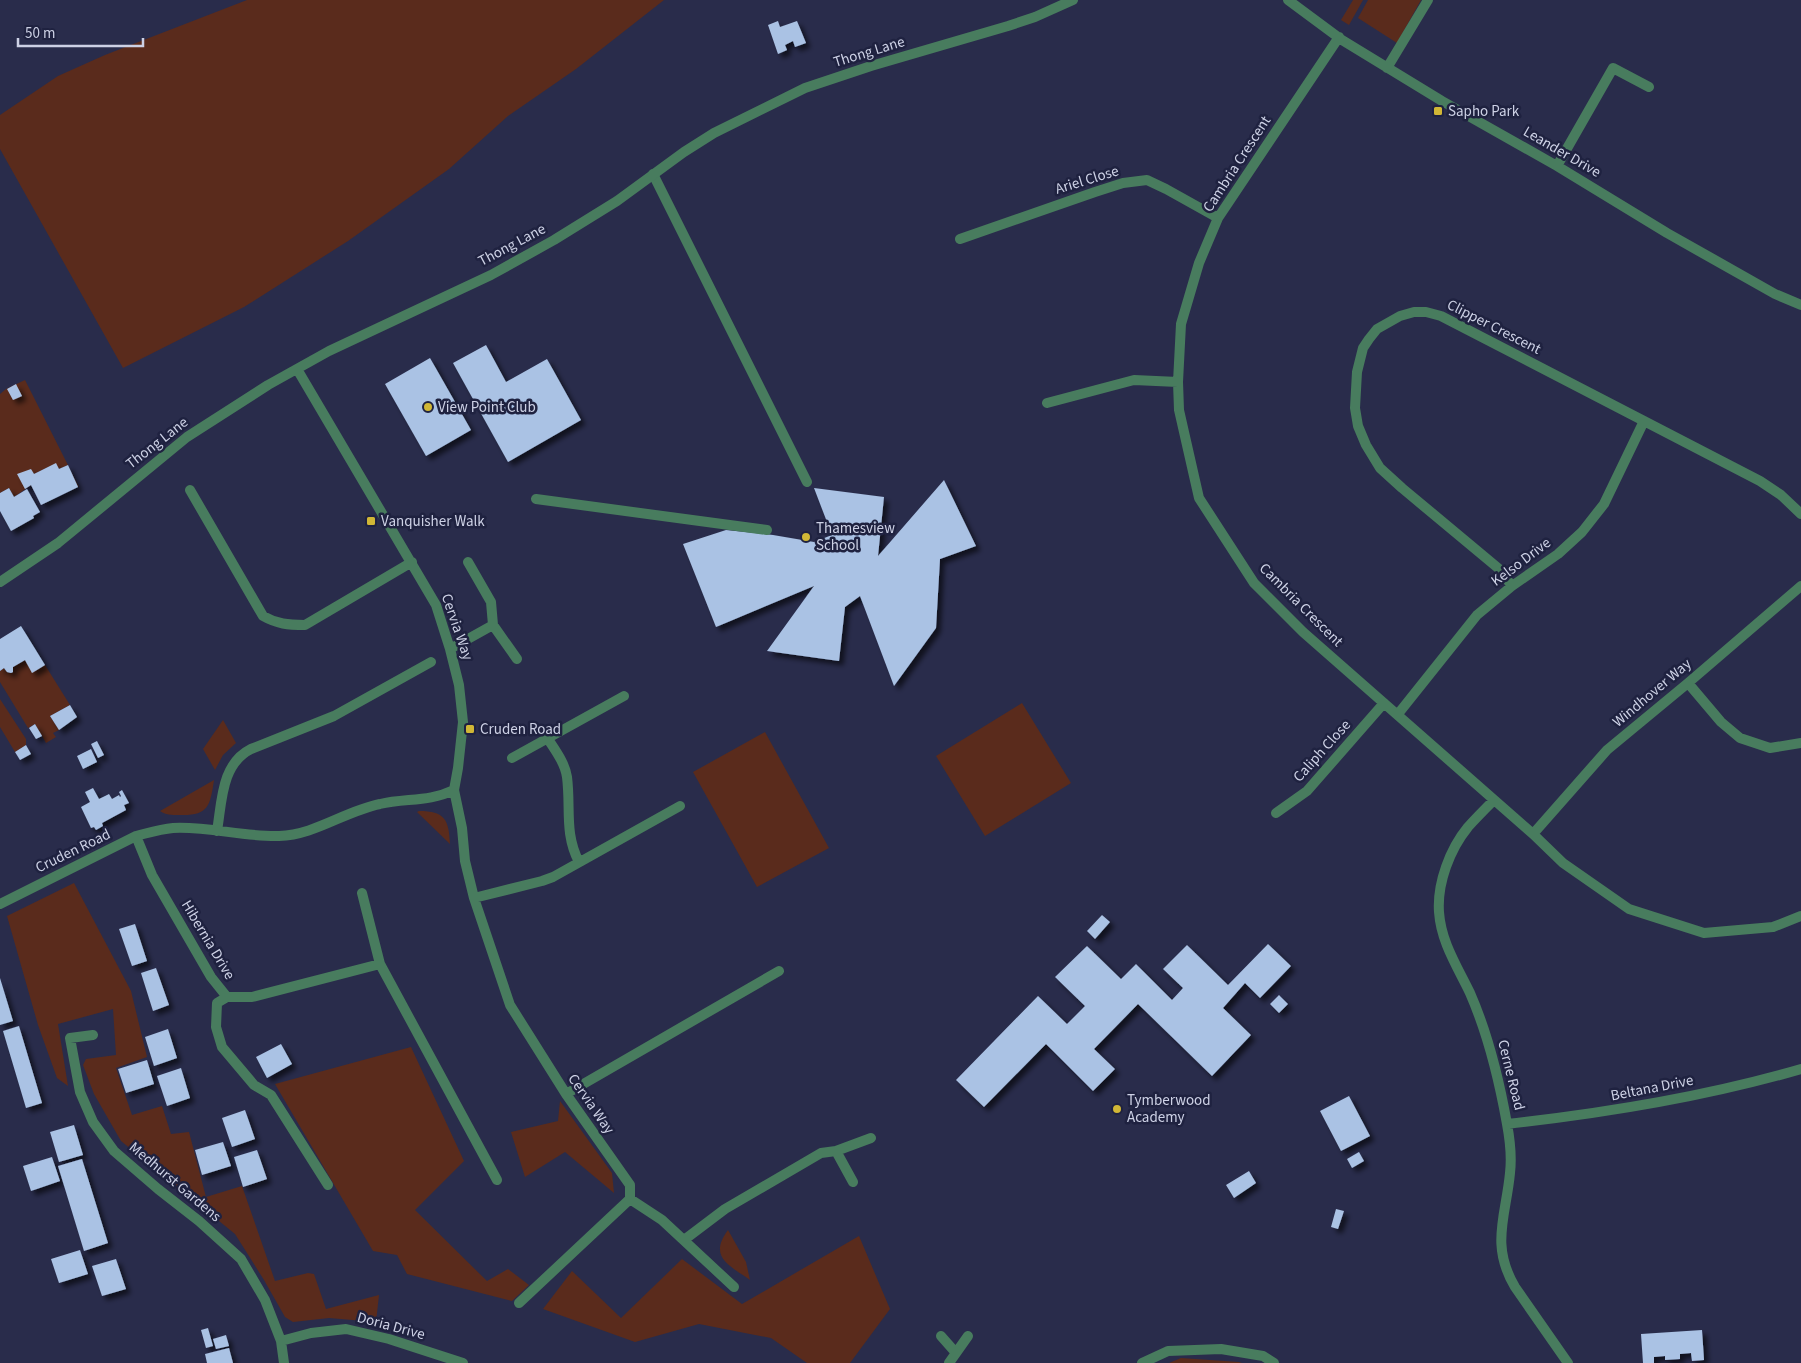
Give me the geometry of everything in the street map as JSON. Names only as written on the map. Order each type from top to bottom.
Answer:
[{"type":"street","name":"Thong Lane","points":[[0,582],[58,543],[187,437],[297,369],[347,342],[499,270],[577,227],[714,133],[805,88],[871,66],[1008,26],[1035,17],[1072,0]]},
{"type":"street","name":"Leander Drive","points":[[1288,0],[1338,37],[1388,68],[1557,166],[1667,233],[1775,294],[1801,305]]},
{"type":"street","points":[[1388,68],[1428,0]]},
{"type":"street","name":"Cambria Crescent","points":[[1338,37],[1218,218],[1199,263],[1181,324],[1178,382],[1179,410],[1199,498],[1254,583],[1303,632],[1533,834],[1562,863],[1629,909],[1704,933],[1773,927],[1801,916]]},
{"type":"street","points":[[1557,166],[1613,68],[1650,87]]},
{"type":"street","points":[[653,174],[807,482]]},
{"type":"street","name":"Ariel Close","points":[[960,239],[1123,183],[1147,180],[1218,218]]},
{"type":"street","name":"Clipper Crescent","points":[[1512,586],[1498,568],[1380,468],[1366,445],[1358,426],[1355,408],[1357,372],[1363,348],[1377,329],[1387,322],[1414,312],[1426,312],[1441,316],[1760,481],[1781,495],[1801,514]]},
{"type":"street","name":"Cervia Way","points":[[297,369],[436,605],[459,685],[463,722],[454,790],[462,828],[465,861],[474,898],[510,1005],[566,1094],[630,1185],[630,1199]]},
{"type":"street","points":[[1047,403],[1134,380],[1178,382]]},
{"type":"street","name":"Kelso Drive","points":[[1398,714],[1477,614],[1512,586],[1558,554],[1582,532],[1604,504],[1644,421]]},
{"type":"street","points":[[190,490],[263,616],[276,623],[289,626],[305,624],[412,562]]},
{"type":"street","points":[[536,499],[767,530]]},
{"type":"street","points":[[468,562],[491,602],[493,624],[517,659]]},
{"type":"street","name":"Windhover Way","points":[[1533,834],[1607,750],[1801,586]]},
{"type":"street","points":[[450,649],[493,624]]},
{"type":"street","points":[[217,831],[227,777],[233,764],[242,754],[334,716],[431,662]]},
{"type":"street","points":[[1688,683],[1721,722],[1740,738],[1770,748],[1801,743]]},
{"type":"street","points":[[512,758],[624,696]]},
{"type":"street","name":"Caliph Close","points":[[1276,813],[1307,792],[1384,703]]},
{"type":"street","points":[[548,738],[562,760],[567,777],[569,829],[574,852],[579,862]]},
{"type":"street","name":"Cruden Road","points":[[0,904],[136,836],[172,828],[264,836],[296,834],[313,830],[378,804],[428,799],[454,790]]},
{"type":"street","name":"Cerne Road","points":[[1494,800],[1467,828],[1450,856],[1442,882],[1439,911],[1444,939],[1456,968],[1470,993],[1492,1056],[1507,1124],[1511,1152],[1510,1173],[1501,1230],[1502,1256],[1508,1275],[1568,1363]]},
{"type":"street","points":[[474,898],[542,881],[680,806]]},
{"type":"street","name":"Hibernia Drive","points":[[136,836],[144,858],[157,883],[211,977],[227,997],[252,997],[380,964]]},
{"type":"street","points":[[362,893],[380,964],[497,1180]]},
{"type":"street","points":[[566,1094],[779,971]]},
{"type":"street","points":[[227,997],[217,1004],[216,1027],[222,1047],[254,1085],[271,1095],[328,1185]]},
{"type":"street","name":"Medhurst Gardens","points":[[93,1035],[70,1038],[80,1092],[93,1122],[114,1151],[199,1221],[241,1260],[265,1300],[281,1341],[284,1363]]},
{"type":"street","name":"Beltana Drive","points":[[1507,1124],[1641,1107],[1801,1069]]},
{"type":"street","points":[[684,1240],[734,1204],[821,1153],[836,1151],[871,1138]]},
{"type":"street","points":[[836,1151],[853,1182]]},
{"type":"street","points":[[519,1303],[630,1199],[662,1220],[734,1287]]},
{"type":"street","name":"Doria Drive","points":[[281,1341],[311,1332],[346,1329],[389,1339],[463,1363]]},
{"type":"street","points":[[941,1336],[956,1353]]},
{"type":"street","points":[[949,1363],[968,1336]]},
{"type":"street","points":[[1142,1363],[1168,1351],[1221,1349],[1263,1356],[1274,1363]]},
{"type":"shaded area","points":[[247,0],[664,0],[576,69],[508,116],[449,169],[348,241],[244,307],[123,368],[0,149],[0,115],[58,76],[105,55]]},
{"type":"shaded area","points":[[1353,0],[1363,0],[1349,25],[1341,20]]},
{"type":"shaded area","points":[[1368,0],[1421,0],[1397,43],[1358,18]]},
{"type":"shaded area","points":[[25,380],[68,465],[59,469],[55,464],[34,474],[31,485],[14,497],[9,488],[0,493],[0,394]]},
{"type":"shaded area","points":[[25,660],[33,672],[45,665],[70,705],[50,716],[59,730],[53,733],[56,737],[46,743],[35,724],[28,728],[0,682],[0,671],[4,668],[7,672],[11,673],[13,672],[13,667]]},
{"type":"shaded area","points":[[0,699],[26,739],[26,745],[15,752],[0,727]]},
{"type":"shaded area","points":[[1022,703],[1071,783],[985,836],[936,756]]},
{"type":"shaded area","points":[[223,720],[236,743],[223,755],[215,770],[203,749]]},
{"type":"shaded area","points":[[765,732],[829,848],[757,887],[693,772]]},
{"type":"shaded area","points":[[214,780],[209,803],[202,811],[196,814],[176,815],[160,811]]},
{"type":"shaded area","points":[[428,811],[444,818],[447,823],[450,844],[417,812]]},
{"type":"shaded area","points":[[74,883],[131,991],[147,1057],[116,1068],[132,1115],[162,1106],[171,1134],[189,1132],[206,1197],[242,1186],[275,1281],[308,1273],[314,1274],[326,1309],[379,1295],[376,1322],[329,1318],[293,1322],[285,1317],[235,1234],[121,1141],[94,1094],[83,1065],[86,1059],[116,1055],[113,1009],[58,1024],[68,1086],[57,1078],[38,1025],[7,916]]},
{"type":"shaded area","points":[[411,1047],[464,1161],[415,1210],[487,1281],[508,1269],[529,1285],[512,1301],[407,1274],[397,1255],[373,1251],[275,1084]]},
{"type":"shaded area","points":[[560,1101],[612,1173],[614,1193],[565,1152],[525,1177],[511,1132],[558,1121]]},
{"type":"shaded area","points":[[728,1230],[746,1262],[750,1280],[729,1265],[721,1254],[722,1239]]},
{"type":"shaded area","points":[[859,1236],[890,1309],[850,1363],[807,1363],[771,1338],[699,1324],[635,1342],[543,1309],[572,1271],[621,1318],[682,1259],[742,1304]]},
{"type":"shaded area","points":[[1181,1358],[1239,1362],[1242,1363],[1169,1363]]},
{"type":"building","points":[[778,21],[780,27],[797,21],[806,43],[795,47],[793,41],[785,45],[787,50],[778,54],[768,25]]},
{"type":"building","points":[[486,345],[506,382],[547,359],[581,420],[508,462],[453,363]]},
{"type":"building","name":"View Point Club","points":[[430,358],[471,430],[426,456],[385,384]]},
{"type":"building","points":[[16,384],[22,396],[13,400],[7,389]]},
{"type":"building","points":[[56,463],[59,469],[68,465],[78,487],[41,505],[31,485],[25,489],[17,474],[31,469],[34,474]]},
{"type":"building","points":[[944,480],[976,546],[940,559],[936,628],[894,686],[860,596],[845,607],[839,661],[767,651],[814,586],[716,627],[683,544],[726,530],[814,542],[832,535],[814,488],[884,497],[878,556]]},
{"type":"building","points":[[9,488],[14,497],[27,489],[40,512],[33,516],[34,518],[11,531],[0,511],[0,493]]},
{"type":"building","points":[[21,626],[45,665],[32,673],[25,660],[13,667],[13,672],[11,673],[7,672],[4,668],[0,671],[0,639]]},
{"type":"building","points":[[70,705],[77,717],[59,730],[50,716]]},
{"type":"building","points":[[35,724],[42,736],[36,739],[29,728]]},
{"type":"building","points":[[97,741],[104,755],[98,758],[91,744]]},
{"type":"building","points":[[26,745],[31,754],[20,760],[15,752]]},
{"type":"building","points":[[91,749],[97,762],[83,769],[77,756]]},
{"type":"building","points":[[93,788],[99,799],[109,794],[112,799],[119,795],[120,797],[119,792],[122,790],[129,803],[124,805],[126,810],[102,823],[103,826],[96,830],[94,827],[91,828],[81,807],[90,802],[85,792]]},
{"type":"building","points":[[1102,915],[1110,922],[1095,939],[1087,931]]},
{"type":"building","points":[[135,924],[147,961],[132,966],[119,929]]},
{"type":"building","points":[[1268,944],[1291,966],[1260,998],[1245,983],[1223,1008],[1251,1035],[1212,1076],[1138,1004],[1094,1049],[1115,1069],[1093,1091],[1046,1044],[984,1107],[956,1080],[1038,996],[1067,1024],[1085,1006],[1055,977],[1087,946],[1121,979],[1136,964],[1172,1000],[1183,988],[1163,969],[1187,945],[1228,985]]},
{"type":"building","points":[[156,968],[169,1005],[153,1011],[141,973]]},
{"type":"building","points":[[0,978],[13,1021],[0,1025]]},
{"type":"building","points":[[1279,995],[1288,1004],[1279,1013],[1270,1004]]},
{"type":"building","points":[[19,1026],[42,1103],[26,1108],[3,1031]]},
{"type":"building","points":[[168,1029],[177,1058],[154,1066],[145,1037]]},
{"type":"building","points":[[281,1044],[292,1064],[267,1078],[256,1057]]},
{"type":"building","points":[[147,1060],[154,1084],[126,1093],[118,1069]]},
{"type":"building","points":[[181,1068],[190,1098],[167,1106],[157,1076]]},
{"type":"building","points":[[1349,1096],[1370,1136],[1341,1151],[1320,1111]]},
{"type":"building","points":[[245,1110],[255,1139],[232,1147],[222,1118]]},
{"type":"building","points":[[74,1125],[83,1155],[59,1162],[50,1132]]},
{"type":"building","points":[[223,1142],[231,1166],[202,1175],[195,1150]]},
{"type":"building","points":[[257,1150],[267,1179],[243,1187],[234,1157]]},
{"type":"building","points":[[1359,1152],[1364,1161],[1352,1168],[1347,1159]]},
{"type":"building","points":[[52,1157],[60,1181],[31,1191],[23,1166]]},
{"type":"building","points":[[82,1159],[108,1243],[84,1251],[58,1166]]},
{"type":"building","points":[[1249,1171],[1256,1183],[1234,1198],[1226,1185]]},
{"type":"building","points":[[1336,1209],[1344,1211],[1338,1229],[1331,1227]]},
{"type":"building","points":[[80,1250],[88,1274],[59,1283],[51,1259]]},
{"type":"building","points":[[116,1259],[126,1289],[102,1296],[92,1266]]},
{"type":"building","points":[[208,1328],[213,1346],[206,1348],[201,1330]]},
{"type":"building","points":[[1702,1330],[1704,1360],[1692,1361],[1691,1353],[1680,1354],[1680,1359],[1665,1360],[1665,1356],[1654,1357],[1654,1363],[1643,1363],[1641,1334]]},
{"type":"building","points":[[226,1335],[229,1346],[216,1349],[213,1339]]},
{"type":"building","points":[[229,1348],[233,1363],[207,1363],[205,1354]]},
{"type":"place","name":"Sapho Park","points":[[1438,111]]},
{"type":"place","name":"View Point Club","points":[[428,407]]},
{"type":"place","name":"Vanquisher Walk","points":[[371,521]]},
{"type":"place","name":"Thamesview School","points":[[806,537]]},
{"type":"place","name":"Cruden Road","points":[[470,729]]},
{"type":"place","name":"Tymberwood Academy","points":[[1117,1109]]}]
